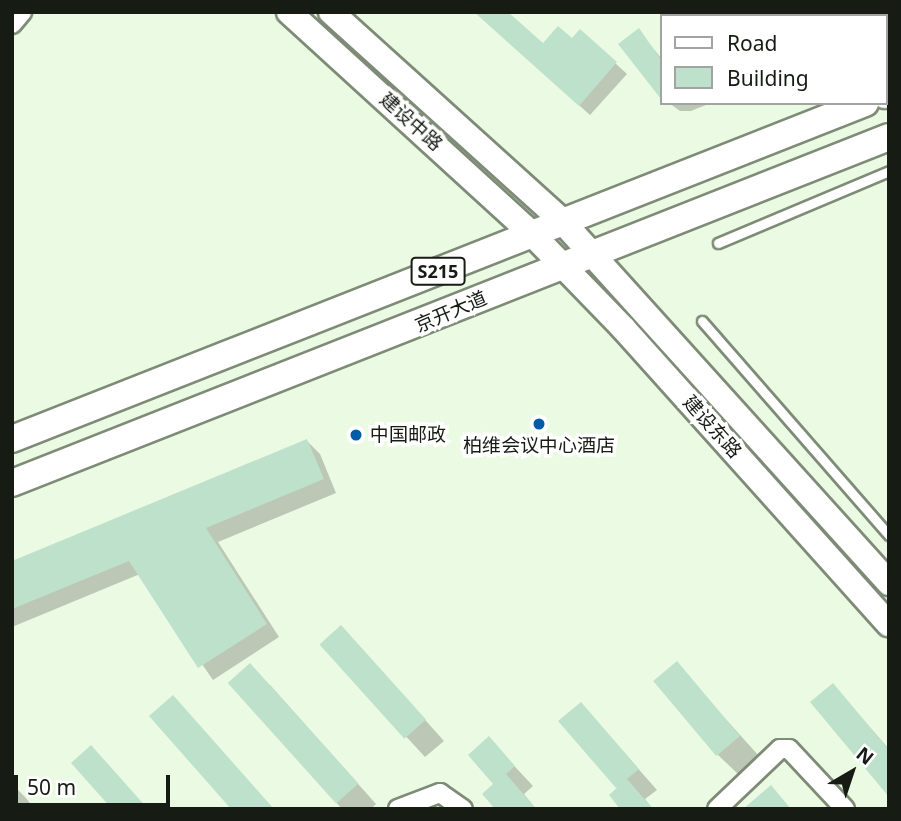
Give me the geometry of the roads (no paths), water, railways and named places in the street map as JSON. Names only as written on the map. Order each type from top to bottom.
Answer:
[{"type":"main road","name":"建设中路","points":[[289,12],[532,234]]},
{"type":"main road","name":"建设中路","points":[[331,12],[562,221]]},
{"type":"main road","name":"S215","points":[[12,439],[859,105]]},
{"type":"main road","name":"京开大道","points":[[12,483],[889,137]]},
{"type":"main road","name":"建设东路","points":[[562,221],[594,253],[889,583]]},
{"type":"main road","name":"建设东路","points":[[532,234],[889,624]]},
{"type":"street","points":[[12,24],[22,12]]},
{"type":"street","points":[[718,809],[780,749],[789,749],[845,809]]},
{"type":"street","points":[[398,809],[440,793],[463,809]]},
{"type":"lane","points":[[718,243],[889,171]]},
{"type":"lane","points":[[702,321],[889,536]]},
{"type":"place","name":"柏维会议中心酒店","points":[[539,424]]},
{"type":"place","name":"中国邮政","points":[[356,435]]}]
